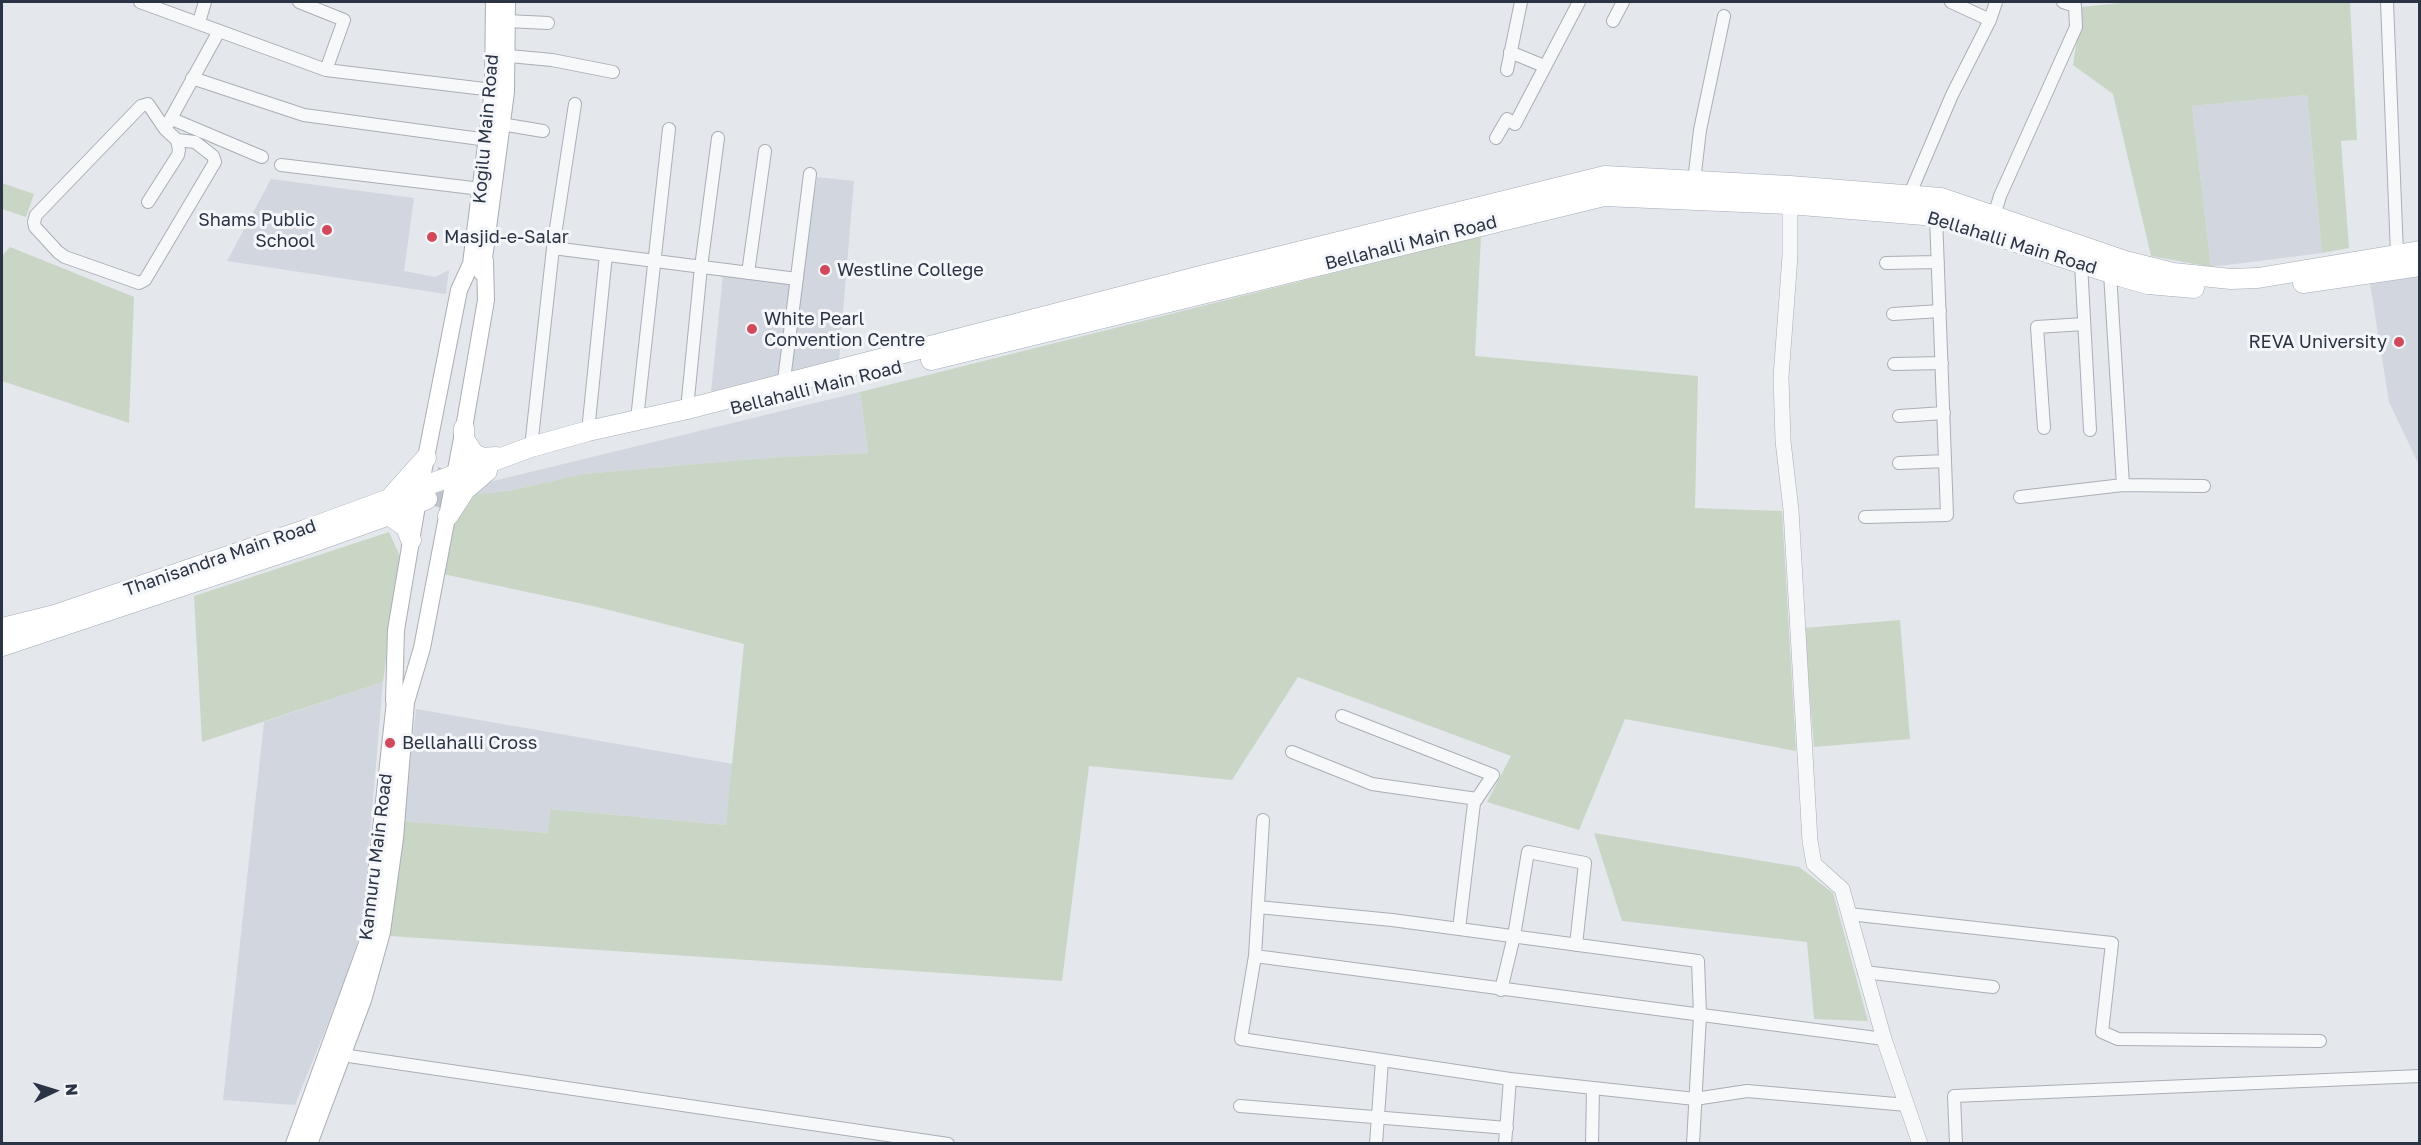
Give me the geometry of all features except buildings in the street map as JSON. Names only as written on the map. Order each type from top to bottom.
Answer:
[{"type":"main road","name":"Kogilu Main Road","points":[[478,263],[481,189],[493,140],[501,124],[501,55],[494,2]]},
{"type":"main road","name":"Kogilu Main Road","points":[[437,487],[459,290],[478,263],[493,140],[493,90],[507,21],[507,2]]},
{"type":"main road","name":"Bellahalli Main Road","points":[[493,464],[500,466],[1205,275],[1605,176],[1694,181],[1936,216],[2148,284],[2231,291],[2420,266]]},
{"type":"main road","name":"Bellahalli Main Road","points":[[437,487],[531,447],[588,431],[783,390],[1604,196],[1790,195],[1941,198],[2125,261],[2173,273],[2231,279],[2258,278],[2420,251]]},
{"type":"main road","points":[[411,540],[406,527],[387,508],[401,488],[437,487],[465,490],[493,464],[472,453],[464,439],[486,300],[478,263]]},
{"type":"main road","points":[[309,1143],[363,1000],[382,932],[395,838],[400,702],[406,633],[437,487],[478,263]]},
{"type":"main road","points":[[400,702],[396,630],[411,540],[464,428]]},
{"type":"main road","points":[[400,702],[420,657],[437,487]]},
{"type":"main road","name":"Thanisandra Main Road","points":[[2,646],[56,630],[387,508],[437,487]]},
{"type":"main road","name":"Thanisandra Main Road","points":[[2,628],[55,615],[387,508]]},
{"type":"main road","name":"Kannuru Main Road","points":[[294,1143],[369,938],[400,702]]},
{"type":"street","points":[[140,2],[154,4],[219,31],[326,70],[493,90]]},
{"type":"street","points":[[199,22],[205,2]]},
{"type":"street","points":[[299,2],[344,20],[326,70]]},
{"type":"street","points":[[1507,70],[1521,2]]},
{"type":"street","points":[[1496,138],[1509,115],[1515,124],[1579,2]]},
{"type":"street","points":[[1613,21],[1623,2]]},
{"type":"street","points":[[1951,2],[1990,20]]},
{"type":"street","points":[[1909,196],[1952,95],[1990,20],[1996,2]]},
{"type":"street","points":[[1994,216],[2000,196],[2076,27],[2075,6],[2063,2]]},
{"type":"street","points":[[2387,2],[2397,254]]},
{"type":"street","points":[[1694,181],[1700,130],[1724,16]]},
{"type":"street","points":[[507,21],[548,23]]},
{"type":"street","points":[[169,124],[219,31]]},
{"type":"street","points":[[1510,52],[1544,66]]},
{"type":"street","points":[[501,55],[552,60],[613,72]]},
{"type":"street","points":[[192,78],[304,115],[493,140]]},
{"type":"street","points":[[148,202],[179,150],[169,124],[144,103],[36,214],[34,222],[58,252],[65,257],[139,283],[145,280],[215,162],[213,156],[195,142],[177,140]]},
{"type":"street","points":[[531,447],[553,248],[575,104]]},
{"type":"street","points":[[169,124],[262,157]]},
{"type":"street","points":[[501,124],[543,131]]},
{"type":"street","points":[[638,419],[669,129]]},
{"type":"street","points":[[687,409],[701,267],[718,138]]},
{"type":"street","points":[[748,273],[765,151]]},
{"type":"street","points":[[281,165],[481,189]]},
{"type":"street","points":[[783,390],[810,174]]},
{"type":"street","points":[[1790,195],[1790,256],[1781,377],[1783,441],[1791,510],[1810,842],[1814,864],[1842,889],[1884,1039],[1920,1143]]},
{"type":"street","points":[[1865,517],[1947,515],[1936,216]]},
{"type":"street","points":[[553,248],[797,279]]},
{"type":"street","points":[[588,431],[606,255]]},
{"type":"street","points":[[1886,263],[1938,262]]},
{"type":"street","points":[[2081,264],[2090,430]]},
{"type":"street","points":[[2110,273],[2122,485]]},
{"type":"street","points":[[1893,314],[1940,311]]},
{"type":"street","points":[[2044,428],[2037,327],[2084,324]]},
{"type":"street","points":[[1894,364],[1942,363]]},
{"type":"street","points":[[1899,416],[1944,413]]},
{"type":"street","points":[[1899,464],[1945,461]]},
{"type":"street","points":[[2019,497],[2122,485],[2204,486]]},
{"type":"street","points":[[1341,716],[1492,775],[1474,802],[1459,929]]},
{"type":"street","points":[[1292,752],[1372,784],[1477,799]]},
{"type":"street","points":[[1263,820],[1255,956],[1241,1039],[1510,1079],[1695,1099],[1747,1091],[1907,1105]]},
{"type":"street","points":[[1501,990],[1514,936],[1528,852],[1584,863],[1576,945]]},
{"type":"street","points":[[1258,907],[1392,920],[1698,961],[1700,1015],[1693,1143]]},
{"type":"street","points":[[1849,914],[2112,943],[2102,1032],[2118,1039],[2320,1041]]},
{"type":"street","points":[[1255,956],[1884,1039]]},
{"type":"street","points":[[1864,972],[1993,987]]},
{"type":"street","points":[[342,1055],[948,1143]]},
{"type":"street","points":[[1376,1143],[1382,1060]]},
{"type":"street","points":[[1956,1143],[1954,1096],[2420,1076]]},
{"type":"street","points":[[1505,1143],[1510,1079]]},
{"type":"street","points":[[1592,1143],[1593,1088]]},
{"type":"street","points":[[1240,1106],[1506,1128]]},
{"type":"shaded area","points":[[2307,95],[2322,253],[2211,267],[2192,106]]},
{"type":"shaded area","name":"Westline College","points":[[817,177],[854,181],[839,360],[788,373]]},
{"type":"shaded area","name":"Shams Public School","points":[[271,179],[414,198],[404,271],[435,277],[449,270],[446,294],[227,261]]},
{"type":"shaded area","name":"White Pearl Convention Centre","points":[[723,275],[793,283],[780,375],[711,392]]},
{"type":"shaded area","name":"REVA University","points":[[2419,276],[2419,465],[2389,402],[2370,283]]},
{"type":"shaded area","points":[[860,392],[868,453],[765,458],[583,474],[508,491],[468,495],[489,482]]},
{"type":"shaded area","points":[[383,682],[362,928],[342,988],[295,1105],[223,1100],[264,722]]},
{"type":"shaded area","points":[[416,709],[733,764],[726,825],[552,809],[549,833],[403,821]]},
{"type":"green space","points":[[2131,2],[2350,2],[2357,140],[2341,141],[2349,248],[2322,253],[2307,95],[2192,106],[2211,267],[2151,256],[2113,94],[2073,65],[2082,7]]},
{"type":"green space","points":[[2,183],[34,194],[26,217],[2,209]]},
{"type":"green space","points":[[1481,236],[1475,356],[1698,376],[1695,508],[1782,511],[1796,751],[1625,719],[1579,830],[1487,802],[1511,756],[1298,677],[1232,780],[1089,766],[1062,981],[390,936],[403,821],[548,833],[551,809],[726,825],[744,644],[597,607],[443,574],[454,518],[468,495],[508,491],[583,474],[765,458],[868,453],[860,392]]},
{"type":"green space","points":[[10,247],[134,297],[129,423],[2,381],[2,256]]},
{"type":"green space","points":[[389,532],[400,556],[383,682],[202,742],[194,596]]},
{"type":"green space","points":[[1900,620],[1910,739],[1814,747],[1804,628]]},
{"type":"green space","points":[[1594,833],[1799,867],[1833,893],[1868,1021],[1814,1019],[1807,942],[1622,921]]},
{"type":"tunnel","points":[[438,507],[446,469]]},
{"type":"place","name":"Shams Public School","points":[[327,230]]},
{"type":"place","name":"Masjid-e-Salar","points":[[432,237]]},
{"type":"place","name":"Westline College","points":[[825,270]]},
{"type":"place","name":"White Pearl Convention Centre","points":[[752,329]]},
{"type":"place","name":"REVA University","points":[[2399,342]]},
{"type":"place","name":"Bellahalli Cross","points":[[390,743]]}]
